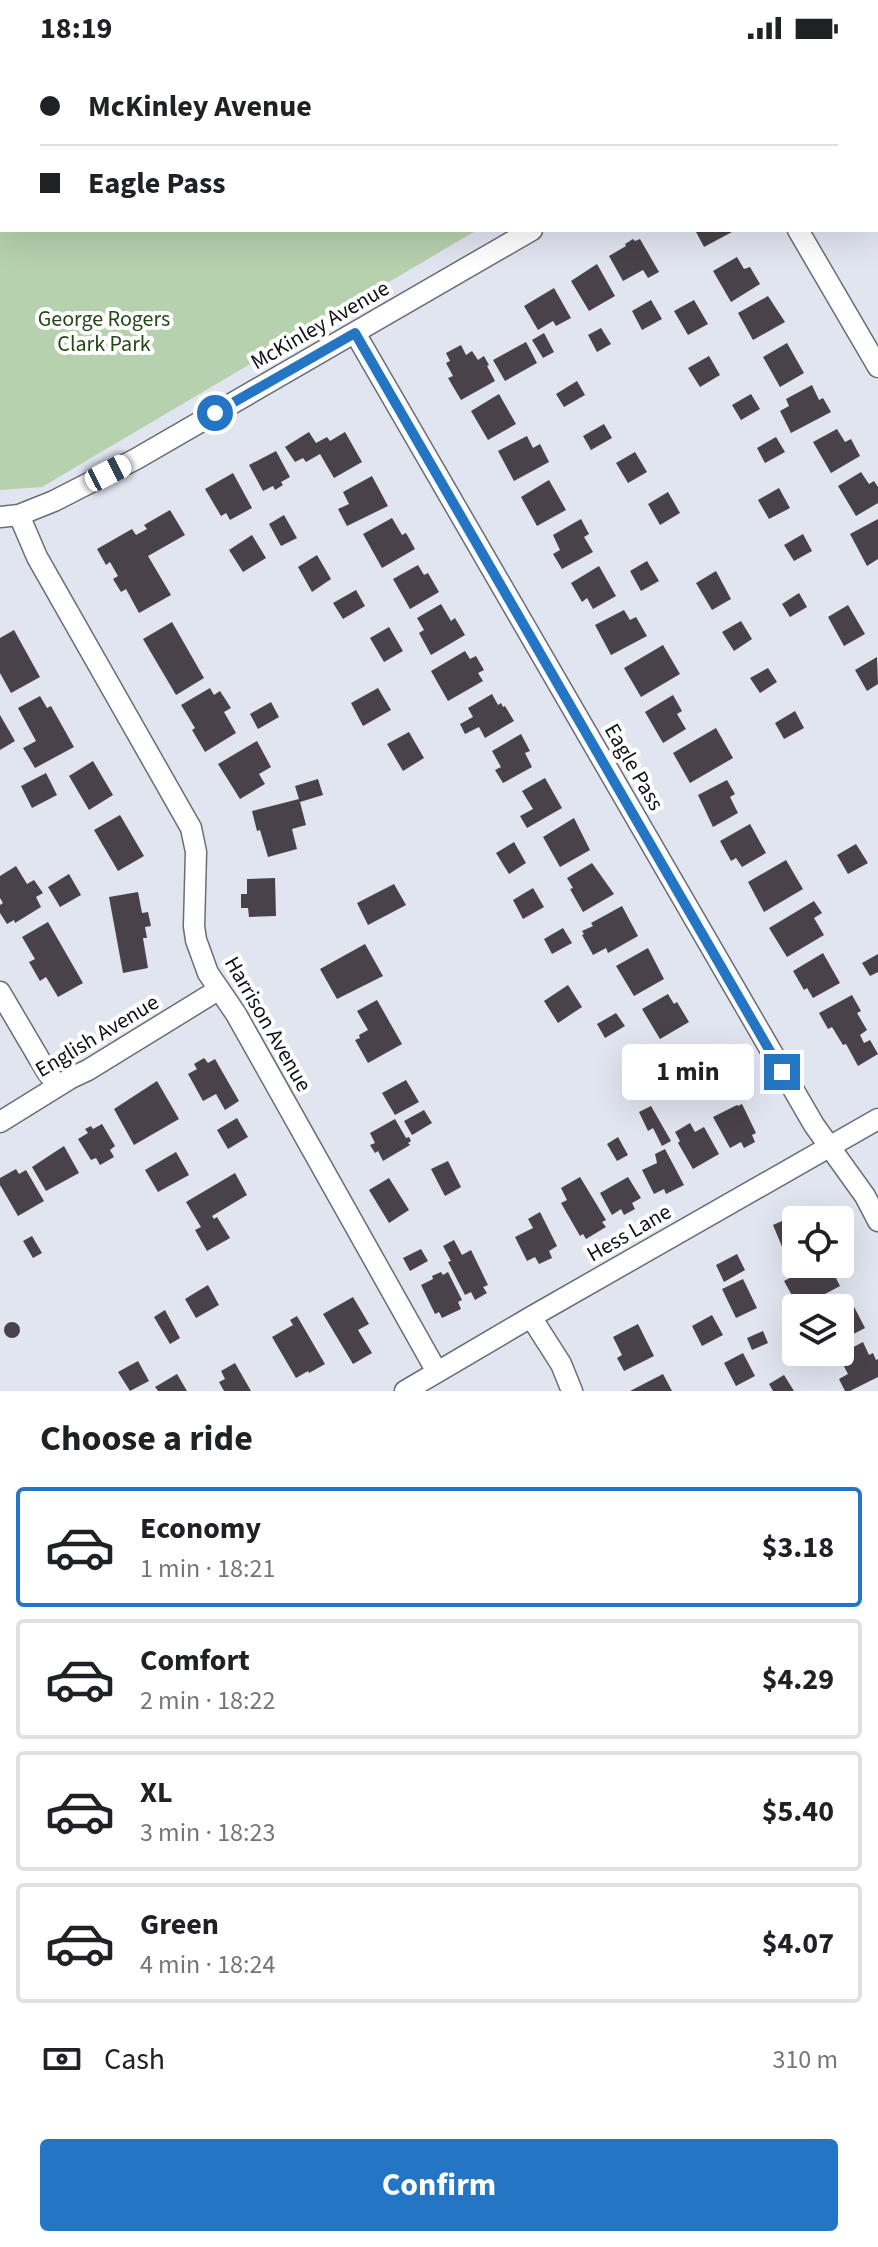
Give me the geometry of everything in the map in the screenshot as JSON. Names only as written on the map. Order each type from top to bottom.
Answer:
[{"type":"street","name":"McKinley Avenue","points":[[10,516],[54,501],[136,459],[529,232]]},
{"type":"street","points":[[799,232],[878,367]]},
{"type":"street","name":"Eagle Pass","points":[[355,333],[806,1112],[865,1196],[878,1221]]},
{"type":"street","name":"Harrison Avenue","points":[[10,516],[37,557],[191,828],[196,852],[194,926],[208,973],[236,1014],[437,1372]]},
{"type":"street","name":"English Avenue","points":[[0,1122],[218,990]]},
{"type":"street","points":[[0,992],[58,1086]]},
{"type":"street","name":"Hess Lane","points":[[405,1391],[878,1119]]},
{"type":"street","points":[[531,1317],[561,1364],[572,1391]]},
{"type":"green space","name":"George Rogers Clark Park","points":[[0,232],[474,232],[42,487],[0,490]]},
{"type":"building","points":[[696,232],[732,232],[704,247]]},
{"type":"building","points":[[633,239],[640,239],[659,272],[648,278],[643,270],[623,281],[609,256]]},
{"type":"building","points":[[737,257],[744,269],[750,267],[760,284],[731,302],[713,271]]},
{"type":"building","points":[[597,264],[615,296],[589,311],[571,281]]},
{"type":"building","points":[[554,288],[571,318],[556,326],[553,321],[538,330],[524,306]]},
{"type":"building","points":[[768,296],[785,322],[753,340],[738,313]]},
{"type":"building","points":[[651,300],[662,319],[642,330],[632,311]]},
{"type":"building","points":[[694,300],[708,324],[688,335],[674,311]]},
{"type":"building","points":[[601,328],[611,344],[597,352],[588,335]]},
{"type":"building","points":[[544,333],[554,352],[543,358],[532,340]]},
{"type":"building","points":[[526,342],[537,363],[505,381],[493,360]]},
{"type":"building","points":[[787,343],[804,373],[780,387],[763,357]]},
{"type":"building","points":[[461,345],[466,355],[472,351],[478,360],[484,356],[495,381],[461,400],[448,378],[453,376],[446,363],[450,361],[446,353]]},
{"type":"building","points":[[709,356],[720,375],[700,387],[688,368]]},
{"type":"building","points":[[577,381],[585,395],[564,407],[556,394]]},
{"type":"building","points":[[812,385],[819,400],[823,398],[831,412],[791,433],[780,411],[789,406],[786,399]]},
{"type":"building","points":[[499,394],[516,424],[488,440],[471,411]]},
{"type":"building","points":[[751,394],[760,409],[741,420],[732,405]]},
{"type":"building","points":[[604,424],[612,438],[591,450],[583,436]]},
{"type":"building","points":[[837,429],[845,442],[851,439],[860,456],[831,473],[813,442]]},
{"type":"building","points":[[309,432],[316,443],[327,437],[330,441],[345,432],[362,462],[334,478],[320,454],[306,462],[303,458],[295,462],[285,447]]},
{"type":"building","points":[[527,436],[533,448],[540,444],[549,462],[514,481],[498,451]]},
{"type":"building","points":[[776,437],[785,452],[765,463],[757,448]]},
{"type":"building","points":[[276,451],[290,477],[275,490],[273,486],[263,491],[249,465]]},
{"type":"building","points":[[635,452],[647,472],[628,483],[616,463]]},
{"type":"building","points":[[861,472],[869,484],[874,481],[878,487],[878,503],[856,516],[838,486]]},
{"type":"building","points":[[233,473],[252,508],[230,520],[226,513],[221,516],[205,489]]},
{"type":"building","points":[[372,476],[388,506],[347,526],[338,509],[349,504],[343,492]]},
{"type":"building","points":[[549,480],[566,510],[537,526],[521,497]]},
{"type":"building","points":[[779,488],[790,508],[769,519],[758,500]]},
{"type":"building","points":[[668,492],[680,513],[660,525],[648,504]]},
{"type":"building","points":[[170,510],[185,535],[148,556],[171,595],[139,613],[126,589],[121,592],[113,579],[118,576],[110,562],[106,565],[97,549],[132,529],[136,535],[147,529],[144,525]]},
{"type":"building","points":[[284,515],[297,538],[281,546],[269,524]]},
{"type":"building","points":[[392,518],[415,549],[382,568],[363,534]]},
{"type":"building","points":[[581,519],[589,534],[584,537],[593,552],[562,569],[553,554],[560,550],[553,535]]},
{"type":"building","points":[[878,519],[878,559],[867,566],[850,534]]},
{"type":"building","points":[[803,534],[812,551],[794,561],[784,545]]},
{"type":"building","points":[[252,535],[266,558],[243,572],[229,550]]},
{"type":"building","points":[[317,555],[331,579],[312,592],[298,567]]},
{"type":"building","points":[[647,561],[659,581],[641,591],[630,571]]},
{"type":"building","points":[[418,565],[424,575],[428,573],[439,592],[410,609],[393,579]]},
{"type":"building","points":[[599,566],[616,596],[593,609],[587,598],[582,602],[571,583]]},
{"type":"building","points":[[716,571],[731,599],[712,610],[696,583]]},
{"type":"building","points":[[356,590],[365,606],[343,619],[333,603]]},
{"type":"building","points":[[799,593],[807,607],[790,617],[782,604]]},
{"type":"building","points":[[441,604],[451,621],[455,618],[465,635],[431,655],[419,633],[424,630],[417,618]]},
{"type":"building","points":[[848,605],[865,634],[844,646],[828,617]]},
{"type":"building","points":[[624,610],[630,620],[636,617],[647,636],[611,655],[595,625]]},
{"type":"building","points":[[741,621],[752,639],[734,651],[722,632]]},
{"type":"building","points":[[172,622],[204,678],[176,695],[143,639]]},
{"type":"building","points":[[389,627],[403,651],[384,662],[370,638]]},
{"type":"building","points":[[14,630],[40,677],[11,693],[0,673],[0,638]]},
{"type":"building","points":[[663,645],[680,674],[641,697],[624,668]]},
{"type":"building","points":[[465,651],[470,659],[476,656],[484,670],[478,673],[483,681],[448,701],[431,671]]},
{"type":"building","points":[[877,657],[878,684],[867,691],[855,670]]},
{"type":"building","points":[[768,668],[777,682],[760,693],[750,678]]},
{"type":"building","points":[[210,688],[214,695],[220,691],[231,708],[224,712],[236,733],[205,752],[181,705]]},
{"type":"building","points":[[378,688],[391,710],[363,726],[351,703]]},
{"type":"building","points":[[492,694],[498,705],[501,703],[505,706],[514,721],[485,738],[479,727],[465,734],[460,724],[473,717],[468,708]]},
{"type":"building","points":[[673,695],[682,711],[677,714],[686,729],[663,743],[645,712]]},
{"type":"building","points":[[40,696],[47,708],[51,706],[74,747],[35,768],[23,748],[36,741],[18,708]]},
{"type":"building","points":[[271,702],[279,717],[258,729],[250,714]]},
{"type":"building","points":[[795,711],[804,728],[784,739],[775,723]]},
{"type":"building","points":[[0,715],[15,741],[0,750]]},
{"type":"building","points":[[716,728],[733,758],[690,783],[673,753]]},
{"type":"building","points":[[409,732],[424,758],[403,771],[387,744]]},
{"type":"building","points":[[521,734],[530,751],[525,753],[532,767],[503,783],[495,770],[501,767],[492,751]]},
{"type":"building","points":[[257,741],[271,767],[259,774],[265,784],[240,799],[218,764]]},
{"type":"building","points":[[93,761],[113,795],[89,810],[69,776]]},
{"type":"building","points":[[46,773],[57,795],[32,808],[21,786]]},
{"type":"building","points":[[545,778],[562,808],[527,828],[520,816],[533,809],[522,791]]},
{"type":"building","points":[[318,779],[323,795],[300,802],[306,825],[292,829],[297,849],[268,857],[252,811],[299,799],[295,786]]},
{"type":"building","points":[[727,780],[735,794],[730,797],[738,813],[713,827],[698,795]]},
{"type":"building","points":[[120,815],[144,856],[118,871],[94,830]]},
{"type":"building","points":[[574,818],[590,850],[560,867],[543,837]]},
{"type":"building","points":[[750,824],[766,853],[742,867],[736,858],[731,861],[720,841]]},
{"type":"building","points":[[514,842],[526,863],[509,874],[496,853]]},
{"type":"building","points":[[856,844],[868,863],[848,874],[837,855]]},
{"type":"building","points":[[786,860],[803,889],[764,912],[748,882]]},
{"type":"building","points":[[592,863],[614,894],[583,912],[567,878]]},
{"type":"building","points":[[16,866],[27,884],[34,880],[43,893],[36,897],[41,907],[15,923],[14,920],[7,924],[0,913],[3,903],[0,898],[0,876]]},
{"type":"building","points":[[69,874],[81,895],[60,907],[48,887]]},
{"type":"building","points":[[275,878],[276,916],[249,917],[248,908],[241,908],[241,894],[247,894],[247,879]]},
{"type":"building","points":[[394,884],[406,905],[368,925],[357,903]]},
{"type":"building","points":[[533,888],[544,907],[523,919],[513,900]]},
{"type":"building","points":[[138,892],[142,913],[148,912],[151,926],[145,927],[147,938],[143,938],[148,968],[123,973],[109,897]]},
{"type":"building","points":[[814,901],[822,913],[814,918],[824,935],[787,957],[769,928]]},
{"type":"building","points":[[622,906],[638,936],[608,953],[606,948],[593,955],[582,931]]},
{"type":"building","points":[[48,922],[83,983],[58,997],[46,977],[40,981],[29,962],[35,959],[22,937]]},
{"type":"building","points":[[563,928],[572,943],[552,954],[544,939]]},
{"type":"building","points":[[365,944],[383,976],[337,999],[320,969]]},
{"type":"building","points":[[648,948],[664,979],[634,996],[616,966]]},
{"type":"building","points":[[823,953],[840,983],[813,998],[807,988],[804,990],[793,971]]},
{"type":"building","points":[[878,954],[878,972],[870,976],[862,963]]},
{"type":"building","points":[[568,985],[582,1007],[558,1023],[544,1001]]},
{"type":"building","points":[[668,994],[689,1022],[660,1039],[642,1009]]},
{"type":"building","points":[[852,995],[861,1011],[857,1013],[867,1030],[860,1035],[864,1043],[870,1040],[878,1054],[858,1066],[846,1044],[843,1045],[832,1027],[828,1029],[819,1013]]},
{"type":"building","points":[[377,1000],[402,1044],[368,1063],[355,1040],[368,1030],[357,1011]]},
{"type":"building","points":[[616,1013],[625,1026],[605,1038],[597,1024]]},
{"type":"building","points":[[204,1058],[208,1063],[215,1059],[239,1101],[225,1110],[216,1094],[203,1101],[188,1074],[197,1069],[194,1064]]},
{"type":"building","points":[[709,1070],[721,1090],[704,1100],[692,1081]]},
{"type":"building","points":[[406,1080],[419,1102],[395,1115],[382,1093]]},
{"type":"building","points":[[157,1081],[179,1119],[134,1145],[114,1109]]},
{"type":"building","points":[[742,1104],[756,1133],[752,1135],[755,1142],[744,1148],[741,1142],[730,1148],[713,1117]]},
{"type":"building","points":[[651,1106],[671,1141],[662,1146],[653,1128],[648,1131],[639,1112]]},
{"type":"building","points":[[424,1110],[432,1123],[412,1135],[404,1121]]},
{"type":"building","points":[[237,1118],[248,1137],[228,1149],[217,1130]]},
{"type":"building","points":[[395,1119],[406,1138],[409,1137],[410,1145],[383,1161],[378,1151],[375,1153],[370,1145],[375,1143],[370,1133]]},
{"type":"building","points":[[690,1123],[695,1132],[704,1127],[719,1154],[693,1169],[675,1132]]},
{"type":"building","points":[[102,1124],[115,1146],[110,1150],[114,1157],[100,1165],[96,1158],[91,1160],[78,1139],[88,1133],[85,1129]]},
{"type":"building","points":[[618,1137],[628,1155],[617,1161],[607,1144]]},
{"type":"building","points":[[64,1146],[79,1173],[46,1191],[32,1167]]},
{"type":"building","points":[[665,1149],[684,1185],[666,1194],[664,1189],[654,1194],[642,1170],[657,1163],[655,1154]]},
{"type":"building","points":[[176,1152],[189,1175],[158,1192],[145,1170]]},
{"type":"building","points":[[448,1161],[461,1187],[445,1196],[431,1169]]},
{"type":"building","points":[[16,1169],[19,1174],[26,1170],[44,1201],[18,1216],[0,1185],[0,1178]]},
{"type":"building","points":[[235,1173],[247,1195],[212,1216],[214,1219],[217,1217],[230,1238],[207,1251],[195,1230],[201,1227],[186,1202]]},
{"type":"building","points":[[580,1177],[606,1220],[602,1222],[606,1227],[586,1239],[583,1234],[580,1236],[561,1203],[567,1200],[561,1188]]},
{"type":"building","points":[[628,1177],[641,1198],[632,1203],[635,1209],[624,1215],[621,1209],[612,1215],[600,1193]]},
{"type":"building","points":[[389,1178],[409,1210],[389,1223],[369,1190]]},
{"type":"building","points":[[540,1212],[557,1246],[549,1251],[552,1258],[539,1264],[535,1257],[527,1261],[515,1237],[533,1228],[528,1219]]},
{"type":"building","points":[[782,1221],[782,1247],[773,1225]]},
{"type":"building","points":[[32,1236],[42,1253],[33,1258],[23,1241]]},
{"type":"building","points":[[454,1240],[462,1255],[471,1250],[488,1285],[483,1287],[487,1293],[475,1300],[471,1292],[465,1295],[448,1262],[451,1261],[443,1246]]},
{"type":"building","points":[[421,1249],[428,1261],[410,1271],[403,1258]]},
{"type":"building","points":[[737,1254],[745,1270],[724,1282],[716,1265]]},
{"type":"building","points":[[441,1272],[443,1275],[448,1272],[462,1300],[458,1302],[461,1309],[442,1318],[439,1312],[435,1314],[421,1285]]},
{"type":"building","points":[[790,1278],[836,1278],[840,1286],[825,1294],[791,1294],[784,1281]]},
{"type":"building","points":[[743,1279],[757,1308],[736,1318],[722,1289]]},
{"type":"building","points":[[208,1285],[219,1305],[196,1318],[185,1299]]},
{"type":"building","points":[[353,1297],[369,1324],[358,1330],[372,1353],[353,1364],[323,1314]]},
{"type":"building","points":[[854,1307],[865,1328],[854,1334]]},
{"type":"building","points":[[165,1310],[180,1338],[170,1344],[154,1317]]},
{"type":"building","points":[[712,1315],[723,1335],[702,1346],[692,1326]]},
{"type":"building","points":[[297,1316],[325,1364],[296,1378],[272,1337],[293,1325],[290,1320]]},
{"type":"building","points":[[12,1322],[20,1330],[12,1338],[4,1330]]},
{"type":"building","points":[[638,1324],[654,1356],[624,1371],[617,1358],[622,1355],[613,1337]]},
{"type":"building","points":[[763,1331],[768,1343],[752,1350],[747,1338]]},
{"type":"building","points":[[863,1342],[869,1355],[873,1353],[878,1359],[878,1377],[845,1391],[839,1379],[848,1374],[844,1366],[854,1366],[854,1347]]},
{"type":"building","points":[[743,1353],[755,1376],[736,1386],[724,1363]]},
{"type":"building","points":[[138,1361],[149,1381],[130,1391],[118,1372]]},
{"type":"building","points":[[235,1363],[251,1391],[224,1391],[219,1382],[225,1379],[221,1371]]},
{"type":"building","points":[[177,1374],[187,1391],[158,1391],[155,1387]]},
{"type":"building","points":[[663,1374],[672,1391],[630,1391]]},
{"type":"building","points":[[784,1375],[794,1391],[773,1391],[769,1384]]},
{"type":"route","points":[[215,413],[355,333],[782,1072]]}]
